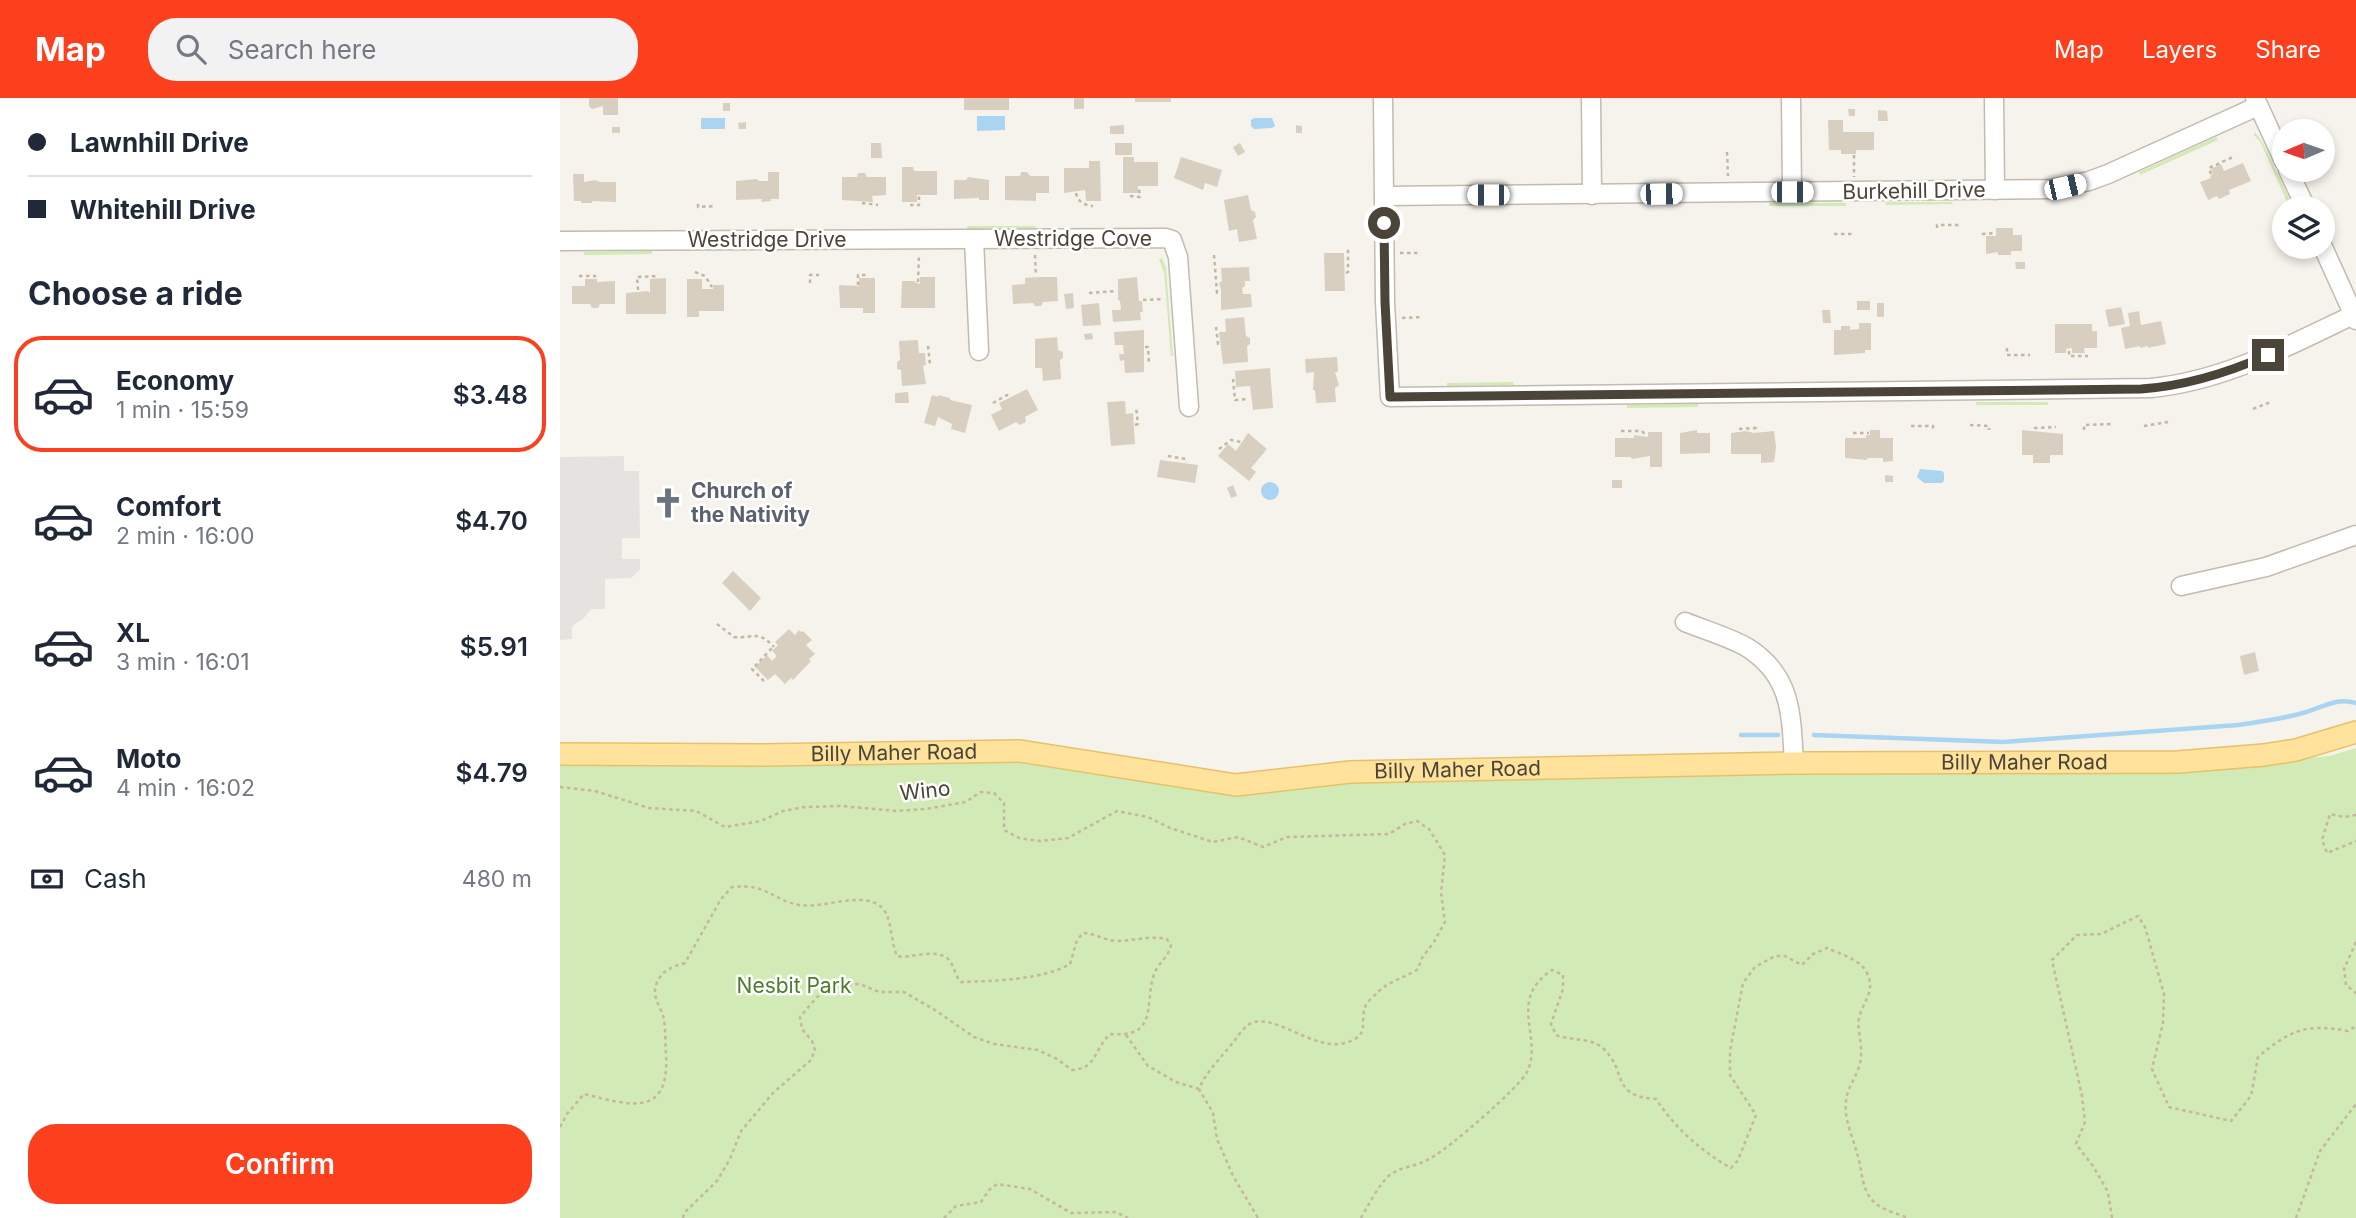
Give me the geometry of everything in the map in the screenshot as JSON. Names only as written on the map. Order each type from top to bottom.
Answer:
[{"type":"main road","name":"Billy Maher Road","points":[[560,754],[763,755],[1020,751],[1237,785],[1350,772],[1794,763],[2178,762],[2295,750],[2356,732]]},
{"type":"street","points":[[1383,98],[1385,302],[1390,397],[2151,388],[2195,381],[2236,369],[2355,317],[2328,259]]},
{"type":"street","points":[[1591,98],[1592,195]]},
{"type":"street","points":[[1791,98],[1792,192]]},
{"type":"street","points":[[1994,98],[1995,190]]},
{"type":"street","points":[[2257,102],[2272,135]]},
{"type":"street","name":"Burkehill Drive","points":[[1384,196],[2052,189],[2089,181],[2257,102]]},
{"type":"street","points":[[974,239],[979,351]]},
{"type":"street","name":"Westridge Drive","points":[[560,241],[974,239]]},
{"type":"street","name":"Westridge Cove","points":[[974,239],[1172,240],[1178,257],[1189,407]]},
{"type":"street","points":[[2181,586],[2266,567],[2356,535]]},
{"type":"street","points":[[1685,622],[1751,649],[1779,676],[1790,709],[1794,763]]},
{"type":"path","points":[[1727,152],[1728,178]]},
{"type":"path","points":[[1854,155],[1854,177]]},
{"type":"path","points":[[2211,174],[2209,168],[2233,156]]},
{"type":"path","points":[[1130,197],[1140,197],[1139,188]]},
{"type":"path","points":[[1076,193],[1084,205],[1093,206]]},
{"type":"path","points":[[910,205],[919,205],[919,196]]},
{"type":"path","points":[[862,203],[878,205]]},
{"type":"path","points":[[698,204],[698,207],[716,206]]},
{"type":"path","points":[[1937,228],[1937,225],[1961,225]]},
{"type":"path","points":[[1982,234],[1995,233]]},
{"type":"path","points":[[1834,234],[1852,234]]},
{"type":"path","points":[[1346,272],[1348,249]]},
{"type":"path","points":[[1399,253],[1421,253]]},
{"type":"path","points":[[1035,254],[1036,276]]},
{"type":"path","points":[[919,255],[919,282]]},
{"type":"path","points":[[1214,255],[1217,293],[1220,293]]},
{"type":"path","points":[[695,272],[705,276],[712,287]]},
{"type":"path","points":[[810,283],[810,275],[819,275]]},
{"type":"path","points":[[858,285],[858,275],[867,275]]},
{"type":"path","points":[[579,276],[595,278]]},
{"type":"path","points":[[638,289],[637,276],[659,276]]},
{"type":"path","points":[[1089,293],[1116,291]]},
{"type":"path","points":[[1143,300],[1164,299]]},
{"type":"path","points":[[1401,318],[1423,317]]},
{"type":"path","points":[[1216,327],[1220,344]]},
{"type":"path","points":[[928,346],[930,365]]},
{"type":"path","points":[[1144,347],[1148,346],[1149,364]]},
{"type":"path","points":[[2007,348],[2007,355],[2030,355]]},
{"type":"path","points":[[2069,351],[2069,356],[2088,356]]},
{"type":"path","points":[[1233,379],[1235,400],[1248,399]]},
{"type":"path","points":[[993,403],[1007,395],[1009,397]]},
{"type":"path","points":[[2253,409],[2268,403],[2269,406]]},
{"type":"path","points":[[1135,425],[1138,424],[1136,407]]},
{"type":"path","points":[[2144,426],[2168,422]]},
{"type":"path","points":[[2084,430],[2084,425],[2112,424]]},
{"type":"path","points":[[1970,425],[1989,426],[1989,430]]},
{"type":"path","points":[[1911,426],[1933,426],[1933,429]]},
{"type":"path","points":[[2035,429],[2056,427]]},
{"type":"path","points":[[1739,429],[1756,428],[1756,432]]},
{"type":"path","points":[[1621,431],[1642,430],[1646,436]]},
{"type":"path","points":[[1853,433],[1869,433]]},
{"type":"path","points":[[1219,449],[1231,440],[1241,442]]},
{"type":"path","points":[[1168,456],[1186,461]]},
{"type":"path","points":[[717,624],[734,637],[757,635],[774,646],[752,669],[764,681]]},
{"type":"path","name":"Wino","points":[[560,787],[595,791],[649,808],[696,811],[725,827],[761,821],[783,811],[805,807],[841,806],[897,811],[926,809],[966,802],[980,792],[994,793],[1004,803],[1004,830],[1019,838],[1040,841],[1068,838],[1117,811],[1148,817],[1213,842],[1238,837],[1263,847],[1287,837],[1389,834],[1405,824],[1417,821],[1429,830],[1445,855],[1441,892],[1444,922],[1422,958],[1419,969],[1379,990],[1365,1007],[1364,1025],[1359,1037],[1344,1044],[1329,1045],[1260,1020],[1247,1026],[1204,1078],[1199,1089]]},
{"type":"path","points":[[2356,815],[2344,817],[2330,814],[2322,840],[2327,853],[2356,841]]},
{"type":"path","points":[[560,1127],[584,1094],[640,1104],[653,1100],[661,1089],[666,1075],[666,1059],[663,1017],[654,987],[668,968],[685,963],[721,899],[732,887],[762,888],[799,905],[872,900],[887,915],[897,956],[906,958],[913,954],[934,954],[946,957],[952,965],[954,975],[961,982],[1041,975],[1059,970],[1070,964],[1077,940],[1083,933],[1092,933],[1102,939],[1116,941],[1154,936],[1167,939],[1171,946],[1154,972],[1145,1023],[1126,1035],[1110,1034],[1100,1044],[1093,1061],[1083,1070],[1072,1070],[1038,1050],[994,1044],[974,1037],[904,992],[879,992],[860,984],[841,985],[817,998],[800,1017],[802,1029],[812,1041],[815,1050],[811,1060],[773,1093],[741,1131],[717,1181],[684,1213],[683,1218]]},
{"type":"path","points":[[2112,1218],[2108,1192],[2076,1144],[2085,1122],[2052,960],[2077,935],[2101,934],[2138,916],[2145,927],[2164,994],[2163,1023],[2152,1069],[2169,1107],[2231,1121],[2251,1096],[2258,1056],[2280,1038],[2302,1029],[2329,1027],[2348,1031],[2356,1026]]},
{"type":"path","points":[[2356,942],[2344,969],[2346,985],[2356,993]]},
{"type":"path","points":[[1361,1218],[1391,1174],[1431,1159],[1489,1112],[1526,1074],[1531,1058],[1528,1004],[1539,979],[1552,970],[1563,975],[1563,989],[1551,1024],[1556,1035],[1567,1040],[1591,1041],[1604,1049],[1616,1068],[1624,1089],[1641,1098],[1656,1099],[1667,1116],[1712,1158],[1731,1168],[1738,1160],[1756,1115],[1730,1075],[1730,1051],[1743,983],[1755,967],[1774,956],[1786,956],[1802,965],[1813,954],[1827,948],[1862,964],[1871,987],[1858,1025],[1861,1056],[1858,1071],[1847,1097],[1848,1130],[1858,1154],[1862,1181],[1875,1203],[1908,1218]]},
{"type":"path","points":[[1126,1035],[1148,1066],[1176,1082],[1199,1089],[1213,1113],[1217,1139],[1233,1176],[1258,1218]]},
{"type":"path","points":[[2296,1218],[2320,1151],[2356,1104]]},
{"type":"path","points":[[944,1218],[956,1206],[981,1202],[997,1184],[1030,1189],[1071,1213],[1116,1212],[1128,1218]]},
{"type":"green space","points":[[2255,132],[2263,143],[2272,168],[2261,143],[2254,135]]},
{"type":"green space","points":[[2216,137],[2218,140],[2140,175],[2139,172]]},
{"type":"green space","points":[[2278,182],[2281,182],[2288,196],[2284,196]]},
{"type":"green space","points":[[1886,202],[1952,202],[1953,204],[1886,205]]},
{"type":"green space","points":[[1769,203],[1846,203],[1846,206],[1769,206]]},
{"type":"green space","points":[[967,226],[1035,226],[1036,228],[967,229]]},
{"type":"green space","points":[[652,251],[652,254],[584,255],[584,252]]},
{"type":"green space","points":[[1162,258],[1166,268],[1173,356],[1164,272],[1159,260]]},
{"type":"green space","points":[[1513,382],[1514,385],[1447,386],[1447,383]]},
{"type":"green space","points":[[1976,402],[2048,402],[2048,405],[1976,405]]},
{"type":"green space","points":[[1698,404],[1698,407],[1627,408],[1627,405]]},
{"type":"green space","name":"Nesbit Park","points":[[2356,748],[2356,1218],[560,1218],[560,752],[1040,754],[1222,784],[1382,776],[2282,760],[2330,756]]},
{"type":"shaded area","points":[[624,456],[624,471],[639,471],[640,538],[622,538],[622,559],[640,559],[640,569],[631,578],[605,579],[605,609],[591,609],[572,626],[572,639],[560,640],[560,457]]},
{"type":"water","points":[[977,116],[1005,116],[1005,130],[977,131]]},
{"type":"water","points":[[701,118],[725,118],[725,129],[701,129]]},
{"type":"water","points":[[1272,118],[1275,126],[1254,129],[1251,120]]},
{"type":"water","points":[[1920,469],[1942,471],[1944,481],[1924,483],[1917,477]]},
{"type":"water","points":[[1270,482],[1276,485],[1279,491],[1276,497],[1270,500],[1264,497],[1261,491],[1264,485]]},
{"type":"building","points":[[589,98],[618,98],[618,115],[603,115],[603,106],[592,109],[589,106]]},
{"type":"building","points":[[964,98],[1009,98],[1009,110],[964,110]]},
{"type":"building","points":[[1074,98],[1084,98],[1084,109],[1074,109]]},
{"type":"building","points":[[1135,98],[1171,98],[1171,102],[1135,102]]},
{"type":"building","points":[[723,103],[730,103],[730,111],[723,111]]},
{"type":"building","points":[[1848,109],[1855,109],[1855,116],[1849,116]]},
{"type":"building","points":[[1878,110],[1887,111],[1888,121],[1878,121]]},
{"type":"building","points":[[1828,120],[1843,120],[1843,132],[1874,132],[1874,150],[1856,150],[1856,154],[1841,154],[1841,150],[1829,150]]},
{"type":"building","points":[[746,122],[746,129],[739,129],[738,123]]},
{"type":"building","points":[[1124,125],[1124,134],[1110,134],[1110,126]]},
{"type":"building","points":[[1296,125],[1302,126],[1302,133],[1296,133]]},
{"type":"building","points":[[612,127],[620,127],[620,133],[612,133]]},
{"type":"building","points":[[871,143],[881,143],[882,158],[871,158]]},
{"type":"building","points":[[1115,143],[1132,143],[1132,155],[1115,155]]},
{"type":"building","points":[[1240,143],[1245,152],[1238,156],[1233,147]]},
{"type":"building","points":[[1123,157],[1134,157],[1134,162],[1158,162],[1158,186],[1138,186],[1138,193],[1123,193]]},
{"type":"building","points":[[1181,157],[1222,170],[1217,187],[1205,183],[1203,190],[1174,178]]},
{"type":"building","points":[[1089,161],[1100,161],[1101,201],[1086,201],[1085,190],[1064,193],[1064,168],[1089,168]]},
{"type":"building","points":[[2243,163],[2251,181],[2229,190],[2230,194],[2219,199],[2217,196],[2208,200],[2200,182],[2211,178],[2211,169],[2221,164],[2224,171]]},
{"type":"building","points":[[902,167],[913,167],[914,171],[937,171],[937,195],[917,195],[917,202],[902,202]]},
{"type":"building","points":[[768,172],[779,172],[779,199],[761,202],[762,199],[736,200],[736,181],[768,181]]},
{"type":"building","points":[[1021,172],[1027,172],[1030,176],[1049,176],[1049,193],[1036,193],[1036,201],[1005,200],[1005,176],[1020,176]]},
{"type":"building","points":[[858,173],[865,173],[867,177],[886,177],[886,195],[872,196],[873,202],[842,200],[842,177],[857,177]]},
{"type":"building","points":[[573,174],[584,174],[584,182],[616,182],[616,202],[574,201]]},
{"type":"building","points":[[968,177],[989,180],[989,200],[954,199],[954,180],[966,180]]},
{"type":"building","points":[[1248,195],[1251,210],[1255,212],[1256,217],[1253,220],[1257,239],[1239,242],[1237,229],[1229,231],[1224,200]]},
{"type":"building","points":[[1996,228],[2013,228],[2013,235],[2022,235],[2022,251],[2011,251],[2011,255],[1998,255],[1998,252],[1986,254],[1986,236],[1996,236]]},
{"type":"building","points":[[1324,253],[1344,253],[1345,291],[1325,291]]},
{"type":"building","points":[[2015,262],[2025,262],[2025,269],[2016,269]]},
{"type":"building","points":[[1249,267],[1250,281],[1245,281],[1242,288],[1243,294],[1251,294],[1252,307],[1221,310],[1221,268]]},
{"type":"building","points":[[920,277],[935,277],[935,308],[901,308],[902,281],[920,284]]},
{"type":"building","points":[[1057,277],[1058,301],[1043,302],[1041,306],[1035,306],[1033,303],[1013,304],[1012,285],[1025,284],[1025,278]]},
{"type":"building","points":[[1137,277],[1139,301],[1142,301],[1141,320],[1113,322],[1112,310],[1121,310],[1118,279]]},
{"type":"building","points":[[666,278],[666,314],[626,314],[626,293],[650,293],[650,279]]},
{"type":"building","points":[[859,278],[875,278],[875,313],[863,313],[863,308],[840,308],[839,285],[859,286]]},
{"type":"building","points":[[585,279],[597,279],[597,282],[615,281],[615,304],[600,304],[598,308],[592,308],[590,304],[572,304],[572,286],[585,286]]},
{"type":"building","points":[[687,279],[702,279],[702,289],[724,285],[724,311],[699,311],[699,317],[687,317]]},
{"type":"building","points":[[1073,293],[1074,308],[1066,309],[1064,294]]},
{"type":"building","points":[[1857,301],[1870,301],[1870,310],[1857,310]]},
{"type":"building","points":[[1099,303],[1101,325],[1083,326],[1081,305]]},
{"type":"building","points":[[1877,303],[1884,303],[1884,317],[1877,317]]},
{"type":"building","points":[[2121,307],[2125,324],[2109,327],[2105,310]]},
{"type":"building","points":[[1822,310],[1830,310],[1831,323],[1823,323]]},
{"type":"building","points":[[2139,311],[2141,325],[2161,321],[2166,344],[2125,349],[2121,328],[2130,326],[2128,313]]},
{"type":"building","points":[[1244,317],[1246,336],[1250,338],[1250,344],[1247,346],[1248,362],[1223,364],[1219,332],[1226,332],[1225,319]]},
{"type":"building","points":[[1859,323],[1871,323],[1871,350],[1865,350],[1865,353],[1834,355],[1834,330],[1841,330],[1841,326],[1850,326],[1850,330],[1859,329]]},
{"type":"building","points":[[2055,324],[2092,324],[2092,331],[2097,331],[2097,348],[2084,348],[2085,353],[2072,353],[2072,348],[2066,349],[2066,353],[2055,353]]},
{"type":"building","points":[[1144,330],[1144,372],[1125,373],[1124,360],[1120,361],[1119,354],[1124,354],[1123,345],[1115,345],[1114,332]]},
{"type":"building","points":[[1092,333],[1093,339],[1085,340],[1084,334]]},
{"type":"building","points":[[1057,337],[1058,350],[1063,352],[1063,358],[1060,360],[1061,379],[1043,381],[1042,368],[1035,368],[1035,339]]},
{"type":"building","points":[[918,340],[919,353],[925,353],[926,365],[923,366],[926,384],[902,386],[901,370],[897,369],[897,362],[900,360],[899,341]]},
{"type":"building","points":[[1337,357],[1338,372],[1335,372],[1339,385],[1335,388],[1336,402],[1316,403],[1313,390],[1314,372],[1306,373],[1305,359]]},
{"type":"building","points":[[1270,368],[1273,408],[1253,410],[1250,386],[1236,387],[1235,371]]},
{"type":"building","points":[[1027,389],[1038,410],[1025,417],[1026,422],[1020,425],[1016,422],[999,431],[991,415],[1002,409],[999,403]]},
{"type":"building","points":[[908,392],[909,403],[895,403],[895,393]]},
{"type":"building","points":[[932,395],[972,405],[965,433],[951,429],[952,424],[938,417],[935,426],[924,423]]},
{"type":"building","points":[[1125,401],[1126,414],[1133,413],[1135,444],[1111,446],[1107,402]]},
{"type":"building","points":[[1697,430],[1697,433],[1710,433],[1710,453],[1680,454],[1680,433]]},
{"type":"building","points":[[1870,430],[1880,430],[1880,438],[1893,438],[1893,461],[1883,462],[1883,458],[1845,458],[1845,438],[1866,438],[1866,435],[1870,435]]},
{"type":"building","points":[[2022,430],[2063,434],[2063,455],[2050,455],[2050,463],[2033,463],[2033,455],[2022,455]]},
{"type":"building","points":[[1774,431],[1774,462],[1761,463],[1761,454],[1731,454],[1731,433]]},
{"type":"building","points":[[1648,432],[1662,432],[1662,467],[1650,467],[1650,456],[1632,459],[1615,457],[1615,438],[1634,438],[1634,435],[1648,437]]},
{"type":"building","points":[[1248,433],[1267,449],[1251,468],[1256,472],[1249,481],[1218,456],[1228,444],[1236,451]]},
{"type":"building","points":[[1160,460],[1198,465],[1195,483],[1157,477]]},
{"type":"building","points":[[1885,475],[1893,476],[1893,482],[1885,482]]},
{"type":"building","points":[[1612,480],[1622,480],[1622,488],[1612,488]]},
{"type":"building","points":[[1233,485],[1237,496],[1231,498],[1227,488]]},
{"type":"building","points":[[733,571],[761,598],[750,611],[722,583]]},
{"type":"building","points":[[789,629],[795,635],[799,630],[803,631],[812,640],[806,645],[815,654],[793,680],[791,678],[785,684],[775,674],[768,680],[755,667],[767,655],[772,661],[777,656],[772,651],[778,645],[775,642]]},
{"type":"building","points":[[2255,652],[2259,671],[2244,675],[2240,656]]},
{"type":"waterway","points":[[1814,735],[2003,742],[2238,725],[2295,715],[2335,702],[2356,703]]},
{"type":"waterway","points":[[1741,735],[1778,735]]},
{"type":"place","name":"Church of the Nativity","points":[[668,503]]},
{"type":"route","points":[[1384,223],[1390,397],[2141,389],[2195,381],[2236,369],[2268,355]]}]
